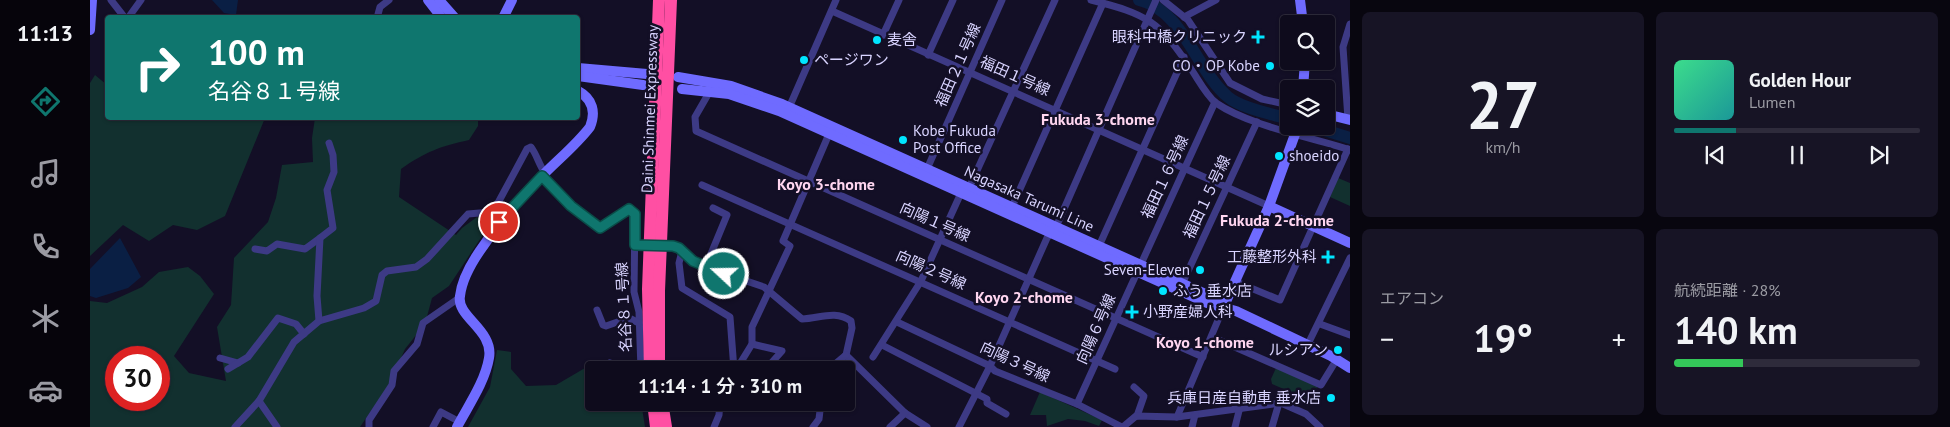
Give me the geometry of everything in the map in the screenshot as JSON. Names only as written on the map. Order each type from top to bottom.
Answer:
[{"type":"highway","name":"Daini Shinmei Expressway","points":[[650,361],[648,279],[659,0]]},
{"type":"highway","name":"Daini Shinmei Expressway","points":[[659,361],[659,290],[671,0]]},
{"type":"highway","points":[[654,411],[656,427]]},
{"type":"highway","points":[[663,411],[666,427]]},
{"type":"main road","points":[[90,30],[93,0]]},
{"type":"main road","points":[[428,0],[440,15]]},
{"type":"main road","points":[[439,0],[452,15]]},
{"type":"main road","points":[[504,15],[512,0]]},
{"type":"main road","points":[[1300,0],[1302,15]]},
{"type":"main road","points":[[580,68],[647,74]]},
{"type":"main road","points":[[580,76],[643,85]]},
{"type":"main road","name":"Nagasaka Tarumi Line","points":[[678,76],[731,86],[927,169],[965,191],[1012,207],[1053,230],[1099,246],[1207,303],[1224,306]]},
{"type":"main road","name":"Nagasaka Tarumi Line","points":[[682,88],[710,91],[750,99],[787,111],[830,134],[1139,268],[1210,296],[1224,306],[1338,359],[1350,368]]},
{"type":"main road","points":[[459,424],[485,374],[490,357],[484,333],[467,315],[459,298],[463,281],[481,249],[510,208],[586,132],[592,121],[594,110],[591,101],[580,93]]},
{"type":"main road","points":[[1335,116],[1349,120]]},
{"type":"main road","points":[[1224,306],[1269,206],[1295,135]]},
{"type":"main road","name":"福田１号線","points":[[1269,206],[1350,243]]},
{"type":"street","points":[[111,0],[124,15]]},
{"type":"street","points":[[128,15],[141,0]]},
{"type":"street","points":[[378,15],[380,7],[389,0]]},
{"type":"street","points":[[787,111],[836,0]]},
{"type":"street","points":[[884,35],[899,0]]},
{"type":"street","points":[[928,55],[953,0]]},
{"type":"street","name":"福田２１号線","points":[[927,169],[1002,0]]},
{"type":"street","points":[[1091,0],[1148,19],[1163,30],[1215,102],[1257,122],[1280,127]]},
{"type":"street","points":[[959,427],[990,366],[1053,230],[1156,0]]},
{"type":"street","points":[[1163,0],[1184,17],[1230,83],[1262,99],[1280,103]]},
{"type":"street","points":[[1184,17],[1216,0]]},
{"type":"street","points":[[874,357],[921,281],[1013,92],[1052,1]]},
{"type":"street","points":[[1012,207],[1103,3]]},
{"type":"street","name":"福田１号線","points":[[832,11],[1269,206]]},
{"type":"street","points":[[1349,120],[1342,47],[1350,24]]},
{"type":"street","points":[[1099,246],[1184,57]]},
{"type":"street","name":"向陽１号線","points":[[710,91],[696,117],[696,131],[809,179],[1203,357]]},
{"type":"street","name":"福田１６号線","points":[[1139,268],[1215,102]]},
{"type":"street","name":"福田１５号線","points":[[1182,284],[1257,122]]},
{"type":"street","points":[[741,361],[752,344],[752,327],[790,246],[783,241],[789,222],[830,134]]},
{"type":"street","points":[[1234,281],[1280,300],[1349,149],[1311,135]]},
{"type":"street","points":[[255,250],[267,251],[277,244],[305,248],[333,228],[327,190],[334,172],[333,156],[329,143]]},
{"type":"street","name":"名谷８１号線","points":[[320,320],[364,308],[376,301],[382,275],[387,271],[416,267],[427,259],[468,214],[491,212],[527,149],[531,147],[543,174],[571,206],[600,228],[629,209],[635,214],[637,245],[634,292],[639,323],[641,361]]},
{"type":"street","name":"向陽２号線","points":[[702,185],[1010,320],[1115,369]]},
{"type":"street","points":[[713,208],[727,215],[708,260],[722,267],[724,274]]},
{"type":"street","points":[[235,427],[259,401],[294,342],[320,320],[317,296],[320,238]]},
{"type":"street","points":[[637,245],[673,246],[693,261],[724,274],[764,287],[802,319],[831,314],[842,315],[852,321],[852,328],[846,355],[839,361]]},
{"type":"street","points":[[682,251],[679,268],[682,288],[730,317],[734,361]]},
{"type":"street","points":[[1308,344],[1320,324],[1350,258]]},
{"type":"street","name":"向陽６号線","points":[[1077,404],[1139,268]]},
{"type":"street","points":[[369,427],[369,420],[392,385],[394,371],[417,344],[423,323],[459,298]]},
{"type":"street","points":[[1177,417],[1224,306]]},
{"type":"street","points":[[597,310],[603,326],[629,318],[639,323]]},
{"type":"street","points":[[228,368],[248,357],[278,318],[296,324],[304,334]]},
{"type":"street","name":"向陽３号線","points":[[897,322],[990,366],[995,371],[1077,404],[1122,427]]},
{"type":"street","points":[[1320,324],[1350,336]]},
{"type":"street","points":[[1212,337],[1320,385],[1338,359]]},
{"type":"street","points":[[752,344],[782,351],[773,361]]},
{"type":"street","points":[[882,345],[987,399],[987,402],[1006,414]]},
{"type":"street","points":[[846,355],[905,413],[927,427]]},
{"type":"street","points":[[220,358],[238,363]]},
{"type":"street","points":[[1134,387],[1144,396],[1137,416]]},
{"type":"street","points":[[259,401],[277,427]]},
{"type":"street","points":[[1122,427],[1137,416],[1177,417],[1279,403],[1306,414],[1320,427]]},
{"type":"street","points":[[1272,427],[1279,403]]},
{"type":"street","points":[[1235,427],[1240,407]]},
{"type":"street","points":[[714,427],[719,411]]},
{"type":"street","points":[[813,427],[819,419],[820,411]]},
{"type":"street","points":[[434,427],[441,412],[459,424]]},
{"type":"street","points":[[890,427],[905,413]]},
{"type":"street","points":[[1192,427],[1195,415]]},
{"type":"green space","points":[[95,75],[105,83],[105,120],[264,120],[225,216],[197,230],[173,225],[149,241],[123,225],[90,256],[90,83]]},
{"type":"green space","points":[[315,120],[478,120],[478,126],[469,140],[434,150],[401,169],[399,197],[456,235],[477,217],[490,224],[449,286],[432,298],[425,324],[405,349],[390,383],[360,427],[90,427],[90,301],[107,303],[142,287],[159,272],[188,267],[200,276],[214,294],[174,356],[189,373],[226,381],[217,327],[231,305],[234,258],[268,222],[276,198],[282,165],[313,162],[312,138]]},
{"type":"green space","points":[[1338,178],[1350,183],[1350,206],[1330,197]]},
{"type":"green space","points":[[497,350],[511,352],[511,369],[526,386],[556,385],[585,368],[585,411],[642,411],[645,427],[468,427],[490,387]]},
{"type":"green space","points":[[1276,368],[1318,386],[1309,400],[1272,384],[1271,379]]},
{"type":"green space","points":[[1040,392],[1102,420],[1099,426],[1085,421],[1068,419],[1047,426],[1046,415],[1030,415]]},
{"type":"water","points":[[212,0],[238,0],[236,15],[224,13]]},
{"type":"water","points":[[120,238],[141,277],[128,288],[96,298],[90,296],[90,269]]},
{"type":"waterway","points":[[1139,0],[1154,6],[1167,16],[1178,28],[1207,72],[1228,97],[1249,107],[1280,116]]},
{"type":"waterway","points":[[1335,133],[1350,138]]},
{"type":"place","name":"眼科中橋クリニック","points":[[1258,37]]},
{"type":"place","name":"麦舎","points":[[877,40]]},
{"type":"place","name":"ページワン","points":[[804,60]]},
{"type":"place","name":"CO・OP Kobe","points":[[1270,66]]},
{"type":"place","name":"Kobe Fukuda Post Office","points":[[903,140]]},
{"type":"place","name":"shoeido","points":[[1279,156]]},
{"type":"place","name":"工藤整形外科","points":[[1328,257]]},
{"type":"place","name":"Seven-Eleven","points":[[1200,270]]},
{"type":"place","name":"ふう 垂水店","points":[[1163,291]]},
{"type":"place","name":"小野産婦人科","points":[[1132,312]]},
{"type":"place","name":"ルシアン","points":[[1338,350]]},
{"type":"place","name":"兵庫日産自動車 垂水店","points":[[1331,398]]},
{"type":"district","name":"Fukuda 3-chome","points":[[1098,119]]},
{"type":"district","name":"Koyo 3-chome","points":[[826,184]]},
{"type":"district","name":"Fukuda 2-chome","points":[[1277,220]]},
{"type":"district","name":"Koyo 2-chome","points":[[1024,297]]},
{"type":"district","name":"Koyo 1-chome","points":[[1205,342]]},
{"type":"route","points":[[499,222],[510,208],[542,176],[571,206],[600,228],[629,209],[635,214],[635,245],[673,246],[679,248],[693,261],[724,274]]}]
